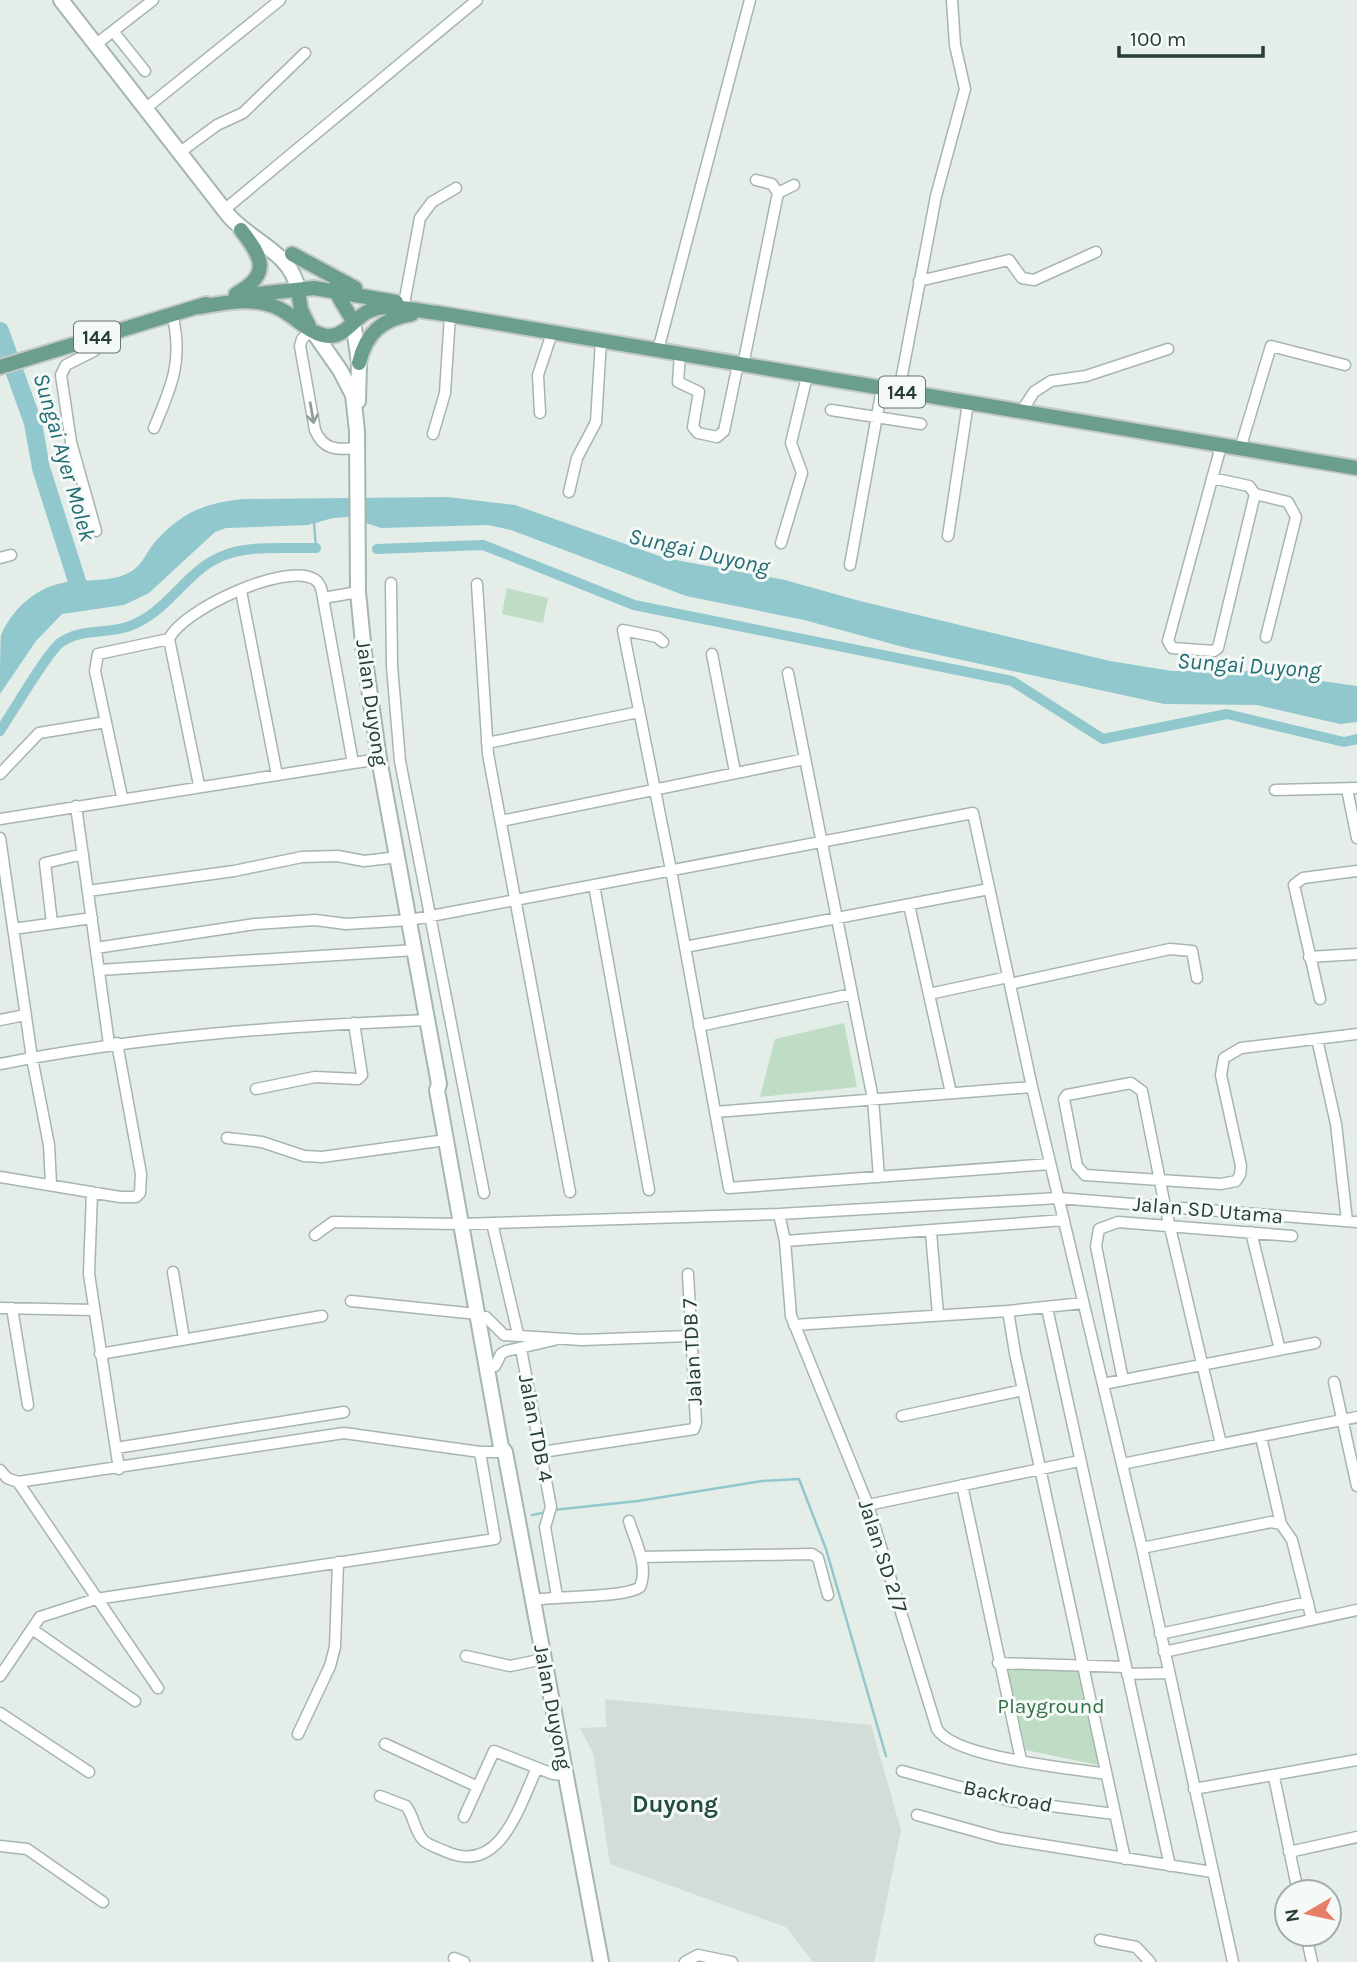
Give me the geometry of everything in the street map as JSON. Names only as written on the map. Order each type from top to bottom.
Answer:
[{"type":"main road","points":[[61,0],[259,255],[260,273],[248,287],[222,300]]},
{"type":"main road","points":[[226,213],[292,254],[352,287],[381,299]]},
{"type":"main road","points":[[241,230],[291,267],[301,310],[312,330]]},
{"type":"main road","name":"144","points":[[292,254],[334,289],[354,321]]},
{"type":"main road","name":"144","points":[[0,367],[222,300],[298,290],[334,289],[444,314]]},
{"type":"main road","name":"144","points":[[199,307],[261,302],[276,307],[312,330],[330,337],[343,331],[367,312],[388,307],[444,314],[1356,467]]},
{"type":"main road","points":[[359,363],[367,339],[384,322],[410,315],[444,314]]},
{"type":"main road","points":[[354,321],[359,363],[357,431]]},
{"type":"main road","name":"Jalan Duyong","points":[[312,330],[348,382],[353,395],[357,431],[358,592],[379,759],[428,1020],[446,1140],[465,1224]]},
{"type":"main road","name":"Jalan Duyong","points":[[439,1084],[445,1090],[501,1447],[505,1452],[601,1962]]},
{"type":"main road","name":"Jalan Duyong","points":[[482,1316],[495,1366],[509,1446],[505,1452]]},
{"type":"street","points":[[95,45],[153,0]]},
{"type":"street","points":[[145,109],[280,0]]},
{"type":"street","points":[[226,213],[477,0]]},
{"type":"street","points":[[658,350],[750,0]]},
{"type":"street","points":[[899,391],[936,196],[965,89],[955,45],[952,0]]},
{"type":"street","points":[[113,31],[145,71]]},
{"type":"street","points":[[179,153],[218,125],[243,113],[305,53]]},
{"type":"street","points":[[680,354],[678,382],[699,392],[693,427],[698,433],[717,437],[724,431],[741,364],[778,193],[772,184],[756,180]]},
{"type":"street","points":[[778,193],[794,185]]},
{"type":"street","points":[[404,304],[420,218],[432,202],[456,188]]},
{"type":"street","points":[[919,281],[1009,260],[1022,278],[1034,280],[1096,252]]},
{"type":"street","points":[[154,428],[172,390],[176,343],[172,314]]},
{"type":"street","points":[[433,434],[445,393],[444,314]]},
{"type":"street","points":[[312,330],[302,339],[300,346],[315,430],[324,445],[331,448],[357,448]]},
{"type":"street","points":[[540,413],[538,375],[552,332]]},
{"type":"street","points":[[96,531],[95,518],[74,456],[61,375],[66,365],[94,351],[98,337]]},
{"type":"street","points":[[569,492],[577,458],[596,422],[601,341]]},
{"type":"street","points":[[1240,449],[1271,346],[1345,365]]},
{"type":"street","points":[[1021,412],[1034,391],[1051,381],[1086,376],[1168,349]]},
{"type":"street","points":[[781,543],[802,472],[791,443],[807,376]]},
{"type":"street","points":[[850,565],[881,388]]},
{"type":"street","points":[[948,536],[968,403]]},
{"type":"street","points":[[831,410],[921,424]]},
{"type":"street","points":[[1221,446],[1168,641],[1172,648],[1214,651],[1218,648],[1255,494]]},
{"type":"street","points":[[1212,478],[1249,486],[1255,494],[1288,502],[1296,517],[1266,637]]},
{"type":"street","points":[[200,785],[169,639],[179,623],[195,612],[269,581],[302,576],[314,579],[320,586],[353,763]]},
{"type":"street","points":[[391,583],[392,666],[400,761],[433,916],[484,1193]]},
{"type":"street","points":[[477,584],[487,743],[570,1192]]},
{"type":"street","points":[[241,591],[277,775]]},
{"type":"street","points":[[323,598],[358,592]]},
{"type":"street","points":[[663,642],[657,637],[622,630],[671,870],[729,1188],[1050,1164]]},
{"type":"street","points":[[122,797],[95,671],[98,654],[169,639]]},
{"type":"street","points":[[712,654],[735,772]]},
{"type":"street","points":[[788,673],[873,1099],[879,1177]]},
{"type":"street","points":[[487,743],[639,712]]},
{"type":"street","points":[[0,774],[39,733],[106,722]]},
{"type":"street","points":[[502,821],[804,758]]},
{"type":"street","points":[[0,819],[122,797],[379,759]]},
{"type":"street","points":[[1275,790],[1352,788],[1357,838]]},
{"type":"street","points":[[0,1177],[130,1198],[140,1193],[141,1185],[99,970],[76,806]]},
{"type":"street","points":[[96,948],[255,924],[315,920],[346,924],[410,920],[973,813],[1032,1087],[1142,1548],[1233,1962]]},
{"type":"street","points":[[0,838],[25,1015],[49,1146],[51,1185]]},
{"type":"street","points":[[52,923],[45,863],[83,854]]},
{"type":"street","points":[[88,891],[234,871],[302,857],[338,856],[364,861],[398,857]]},
{"type":"street","points":[[1320,999],[1293,885],[1303,878],[1357,871]]},
{"type":"street","points":[[594,885],[649,1190]]},
{"type":"street","points":[[685,947],[836,916],[989,889]]},
{"type":"street","points":[[909,905],[951,1093]]},
{"type":"street","points":[[13,929],[92,918]]},
{"type":"street","points":[[929,994],[1170,949],[1192,951],[1197,978]]},
{"type":"street","points":[[99,970],[415,950]]},
{"type":"street","points":[[1309,957],[1357,954]]},
{"type":"street","points":[[699,1026],[852,994]]},
{"type":"street","points":[[0,1020],[25,1015]]},
{"type":"street","points":[[0,1064],[113,1043],[354,1023],[428,1020]]},
{"type":"street","points":[[256,1089],[315,1077],[358,1079],[362,1075],[354,1023]]},
{"type":"street","points":[[1221,1444],[1165,1206],[1160,1180],[1139,1086],[1131,1083],[1067,1096],[1065,1110],[1080,1171],[1085,1175],[1160,1180],[1221,1184],[1236,1181],[1241,1166],[1222,1074],[1224,1058],[1241,1048],[1357,1034]]},
{"type":"street","points":[[1317,1039],[1336,1124],[1352,1222]]},
{"type":"street","points":[[715,1112],[1032,1087]]},
{"type":"street","points":[[227,1138],[262,1142],[304,1156],[323,1157],[446,1140]]},
{"type":"street","points":[[92,1192],[89,1274],[119,1469]]},
{"type":"street","name":"Jalan SD Utama","points":[[315,1235],[333,1222],[465,1224],[779,1214],[1058,1198],[1352,1222]]},
{"type":"street","name":"Jalan SD 2/7","points":[[779,1214],[785,1241],[789,1306],[794,1325],[868,1505],[943,1738],[980,1753],[1106,1774]]},
{"type":"street","points":[[785,1241],[1064,1220]]},
{"type":"street","points":[[1123,1380],[1096,1234],[1104,1225],[1118,1222],[1292,1236]]},
{"type":"street","points":[[492,1223],[518,1334]]},
{"type":"street","points":[[931,1232],[938,1315]]},
{"type":"street","points":[[1251,1232],[1280,1350]]},
{"type":"street","points":[[173,1272],[184,1339]]},
{"type":"street","name":"Jalan TDB 7","points":[[542,1452],[694,1429],[696,1423],[689,1336],[688,1274]]},
{"type":"street","points":[[351,1301],[482,1316],[504,1335],[582,1340],[689,1336]]},
{"type":"street","points":[[794,1325],[1008,1311],[1083,1303]]},
{"type":"street","points":[[0,1308],[93,1310]]},
{"type":"street","points":[[12,1308],[28,1405]]},
{"type":"street","points":[[1047,1308],[1170,1866]]},
{"type":"street","points":[[1008,1311],[1125,1859]]},
{"type":"street","points":[[100,1354],[322,1316]]},
{"type":"street","points":[[495,1366],[500,1354],[561,1338]]},
{"type":"street","points":[[1103,1384],[1315,1343]]},
{"type":"street","name":"Jalan TDB 4","points":[[521,1349],[542,1452],[550,1511],[545,1527],[557,1596]]},
{"type":"street","points":[[1334,1382],[1357,1486]]},
{"type":"street","points":[[902,1416],[1023,1390]]},
{"type":"street","points":[[116,1448],[344,1412]]},
{"type":"street","points":[[1122,1464],[1357,1417]]},
{"type":"street","points":[[0,1470],[7,1478],[18,1482],[119,1469],[344,1433],[480,1452],[505,1452]]},
{"type":"street","points":[[1261,1437],[1281,1524],[1292,1540],[1312,1620]]},
{"type":"street","points":[[0,1676],[32,1629],[47,1613],[94,1596],[495,1539],[480,1452]]},
{"type":"street","points":[[868,1505],[1079,1461]]},
{"type":"street","points":[[18,1482],[158,1688]]},
{"type":"street","points":[[962,1485],[998,1663],[1021,1760]]},
{"type":"street","points":[[533,1600],[635,1591],[643,1581],[641,1557],[629,1521]]},
{"type":"street","points":[[1142,1548],[1271,1522],[1281,1524]]},
{"type":"street","points":[[641,1557],[812,1554],[818,1558],[828,1595]]},
{"type":"street","points":[[299,1734],[330,1666],[335,1647],[338,1562]]},
{"type":"street","points":[[1160,1634],[1308,1602]]},
{"type":"street","points":[[1164,1652],[1357,1609]]},
{"type":"street","points":[[32,1629],[135,1702]]},
{"type":"street","points":[[466,1656],[510,1666],[544,1659]]},
{"type":"street","points":[[998,1663],[1083,1665],[1169,1673]]},
{"type":"street","points":[[0,1713],[89,1772]]},
{"type":"street","points":[[385,1744],[478,1787]]},
{"type":"street","points":[[464,1817],[494,1751],[537,1768],[566,1775]]},
{"type":"street","points":[[1195,1789],[1274,1777],[1357,1760]]},
{"type":"street","points":[[380,1796],[406,1806],[417,1832],[427,1843],[458,1857],[477,1857],[498,1844],[537,1768]]},
{"type":"street","name":"Backroad","points":[[902,1771],[1011,1801],[1115,1814]]},
{"type":"street","points":[[1274,1777],[1295,1878]]},
{"type":"street","points":[[917,1815],[1000,1838],[1212,1872]]},
{"type":"street","points":[[1290,1852],[1357,1838]]},
{"type":"street","points":[[0,1846],[27,1849],[103,1902]]},
{"type":"street","points":[[1100,1940],[1136,1947],[1150,1962]]},
{"type":"street","points":[[685,1962],[698,1955],[732,1962]]},
{"type":"shaded area","points":[[605,1699],[871,1725],[901,1830],[874,1962],[813,1962],[786,1927],[610,1864],[593,1753],[580,1728],[606,1727]]},
{"type":"green space","points":[[507,588],[548,598],[543,623],[502,614]]},
{"type":"green space","points":[[844,1023],[857,1087],[760,1097],[775,1039]]},
{"type":"green space","name":"Playground","points":[[1006,1668],[1080,1670],[1098,1765],[1026,1750]]},
{"type":"water","name":"Sungai Duyong","points":[[448,497],[515,505],[665,558],[785,580],[860,601],[1110,661],[1172,671],[1252,671],[1357,686],[1357,722],[1340,724],[1257,705],[1164,704],[907,648],[804,620],[686,596],[511,530],[488,525],[381,528],[348,517],[308,525],[226,528],[215,532],[149,593],[124,605],[62,614],[36,641],[0,694],[1,635],[22,605],[51,586],[112,578],[132,571],[175,523],[206,506],[243,499]]},
{"type":"waterway","name":"Sungai Ayer Molek","points":[[0,331],[33,423],[41,468],[82,597]]},
{"type":"waterway","points":[[314,523],[316,548]]},
{"type":"waterway","points":[[377,549],[483,545],[634,605],[1012,681],[1103,739],[1227,714],[1344,742],[1357,739]]},
{"type":"waterway","points":[[0,731],[47,658],[68,638],[84,633],[119,629],[141,621],[207,564],[231,553],[267,548],[316,548]]},
{"type":"waterway","points":[[553,1510],[638,1501],[762,1481],[799,1479],[826,1549],[886,1756]]},
{"type":"waterway","points":[[532,1515],[547,1512]]},
{"type":"district","name":"Duyong","points":[[675,1804]]}]
